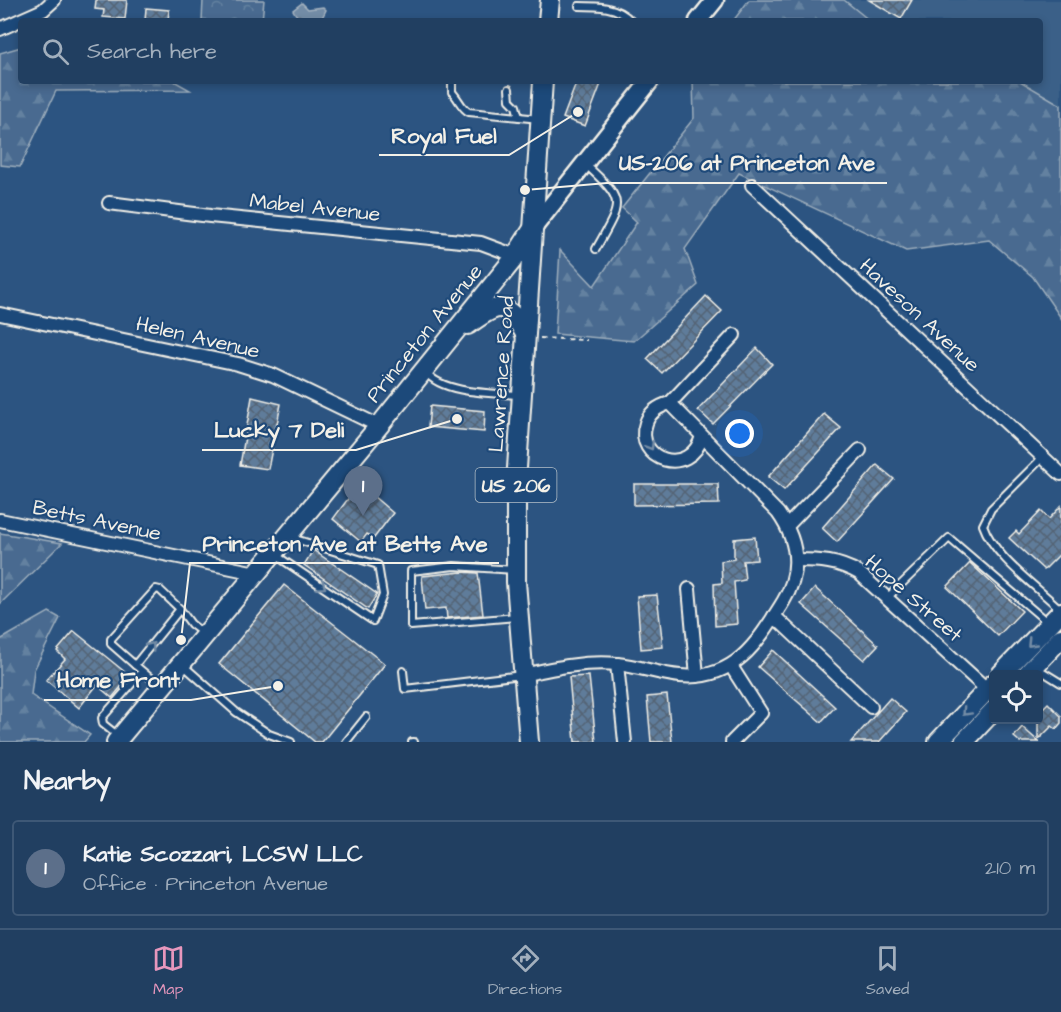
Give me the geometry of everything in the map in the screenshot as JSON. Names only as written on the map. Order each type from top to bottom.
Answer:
[{"type":"main road","points":[[548,18],[550,0]]},
{"type":"main road","points":[[700,18],[715,0]]},
{"type":"main road","name":"Lawrence Road","points":[[529,742],[518,617],[516,493],[521,395],[533,336],[530,291],[543,84]]},
{"type":"main road","points":[[534,227],[647,84]]},
{"type":"main road","name":"Princeton Avenue","points":[[118,740],[379,426],[516,256],[534,227]]},
{"type":"main road","points":[[449,338],[481,315],[496,308],[503,308],[513,314],[533,336]]},
{"type":"main road","points":[[1032,670],[1059,627]]},
{"type":"main road","points":[[1007,670],[1059,627]]},
{"type":"main road","points":[[948,739],[989,691]]},
{"type":"main road","points":[[964,742],[989,714]]},
{"type":"street","points":[[25,18],[43,10],[54,0]]},
{"type":"street","points":[[0,29],[18,21]]},
{"type":"street","name":"Haveson Avenue","points":[[752,185],[1061,474]]},
{"type":"street","name":"Mabel Avenue","points":[[109,203],[210,216],[481,243],[516,256]]},
{"type":"street","name":"Helen Avenue","points":[[0,314],[238,364],[273,375],[379,426]]},
{"type":"street","points":[[702,436],[695,452],[688,458],[670,461],[654,454],[648,447],[644,428],[654,411],[670,403],[734,335]]},
{"type":"street","points":[[522,675],[566,666],[617,664],[677,676],[711,674],[731,666],[744,657],[755,645],[789,592],[794,579],[796,560],[795,547],[787,526],[778,513],[670,403]]},
{"type":"street","points":[[787,526],[860,450]]},
{"type":"street","name":"Betts Avenue","points":[[0,520],[256,573]]},
{"type":"street","name":"Hope Street","points":[[796,560],[832,561],[859,573],[989,687]]},
{"type":"street","points":[[689,589],[697,676]]},
{"type":"street","points":[[774,616],[871,706]]},
{"type":"street","points":[[617,664],[625,742]]},
{"type":"street","points":[[731,666],[761,714],[732,742]]},
{"type":"lane","points":[[579,6],[615,9],[629,18]]},
{"type":"lane","points":[[452,84],[452,92],[469,112],[540,119]]},
{"type":"lane","points":[[509,89],[510,100],[516,106],[519,117]]},
{"type":"lane","points":[[585,163],[613,191],[617,204],[615,213],[596,249]]},
{"type":"lane","points":[[424,369],[436,381],[476,393],[521,395]]},
{"type":"lane","points":[[1043,457],[991,509],[983,525],[987,536],[1059,627]]},
{"type":"lane","points":[[274,553],[373,621],[383,595],[378,565],[287,536]]},
{"type":"lane","points":[[887,598],[949,538],[1059,627]]},
{"type":"lane","points":[[516,570],[454,566],[411,571],[411,626],[518,617]]},
{"type":"lane","points":[[162,687],[111,644],[111,639],[156,590],[160,590],[180,609],[191,624],[205,634]]},
{"type":"lane","points":[[135,665],[180,609]]},
{"type":"lane","points":[[181,664],[236,712],[269,735],[291,742]]},
{"type":"lane","points":[[403,671],[405,689],[522,675]]},
{"type":"lane","points":[[118,740],[103,724],[102,718],[142,672]]},
{"type":"lane","points":[[1043,676],[1061,683]]},
{"type":"lane","points":[[346,742],[366,717]]},
{"type":"path","points":[[533,336],[587,340]]},
{"type":"shaded area","points":[[832,0],[1061,0],[1061,130],[980,84],[1043,84],[1043,18],[864,18]]},
{"type":"green space","points":[[203,0],[264,0],[262,18],[202,18]]},
{"type":"green space","points":[[749,0],[844,0],[866,18],[735,18]]},
{"type":"green space","points":[[18,48],[18,84],[179,84],[190,90],[56,91],[20,167],[0,165],[0,53]]},
{"type":"green space","points":[[693,84],[1025,84],[1061,105],[1061,318],[1033,277],[989,240],[906,251],[739,173],[685,249],[698,285],[634,341],[555,334],[560,250],[594,286],[637,222],[622,208],[694,118]]},
{"type":"green space","points":[[0,533],[62,543],[0,604]]},
{"type":"green space","points":[[49,612],[60,618],[34,670],[31,695],[90,735],[84,742],[0,742],[0,640]]},
{"type":"water","points":[[302,3],[308,9],[323,7],[326,10],[322,18],[299,18],[293,10]]},
{"type":"building","points":[[96,0],[127,0],[125,18],[103,17],[104,10],[95,9]]},
{"type":"building","points":[[869,0],[912,0],[902,18]]},
{"type":"building","points":[[146,8],[169,10],[168,18],[145,18]]},
{"type":"building","points":[[576,84],[601,84],[585,126],[563,118]]},
{"type":"building","points":[[706,296],[722,311],[662,373],[647,359]]},
{"type":"building","points":[[757,348],[772,364],[713,424],[698,410]]},
{"type":"building","points":[[252,397],[281,404],[268,469],[240,465]]},
{"type":"building","points":[[430,406],[485,411],[484,432],[428,427]]},
{"type":"building","points":[[824,414],[841,428],[784,490],[768,477]]},
{"type":"building","points":[[877,465],[894,479],[837,542],[822,528]]},
{"type":"building","points":[[359,484],[393,513],[374,538],[367,534],[361,542],[333,519]]},
{"type":"building","points":[[634,484],[718,484],[719,504],[634,505]]},
{"type":"building","points":[[1061,506],[1061,553],[1044,570],[1009,538],[1016,531],[1019,534],[1041,511],[1049,519]]},
{"type":"building","points":[[755,537],[757,560],[743,561],[745,580],[734,582],[737,624],[715,626],[714,584],[722,583],[721,561],[734,559],[734,539]]},
{"type":"building","points":[[313,550],[377,594],[368,609],[304,565]]},
{"type":"building","points":[[970,563],[1022,611],[998,636],[947,587]]},
{"type":"building","points":[[462,572],[478,573],[483,615],[447,618],[446,608],[425,610],[422,576]]},
{"type":"building","points":[[284,585],[385,664],[322,742],[315,742],[219,664]]},
{"type":"building","points":[[815,588],[878,645],[864,660],[801,604]]},
{"type":"building","points":[[657,595],[663,647],[641,649],[637,596]]},
{"type":"building","points":[[74,631],[130,676],[112,698],[97,685],[79,708],[46,680],[65,659],[57,651]]},
{"type":"building","points":[[773,650],[835,707],[821,722],[758,667]]},
{"type":"building","points":[[589,676],[596,742],[575,742],[569,677]]},
{"type":"building","points":[[667,695],[672,742],[651,742],[647,697]]},
{"type":"building","points":[[890,698],[906,712],[879,742],[851,742]]},
{"type":"building","points":[[1048,703],[1061,716],[1061,723],[1056,729],[1052,726],[1038,740],[1038,724],[1043,724],[1043,708]]},
{"type":"building","points":[[1022,727],[1039,742],[1020,742],[1014,737]]},
{"type":"place","name":"Royal Fuel","points":[[578,112]]},
{"type":"place","name":"US-206 at Princeton Ave","points":[[525,190]]},
{"type":"place","name":"Lucky 7 Deli","points":[[457,419]]},
{"type":"place","name":"Katie Scozzari, LCSW LLC","points":[[363,516]]},
{"type":"place","name":"Princeton Ave at Betts Ave","points":[[181,640]]},
{"type":"place","name":"Home Front","points":[[278,686]]}]
